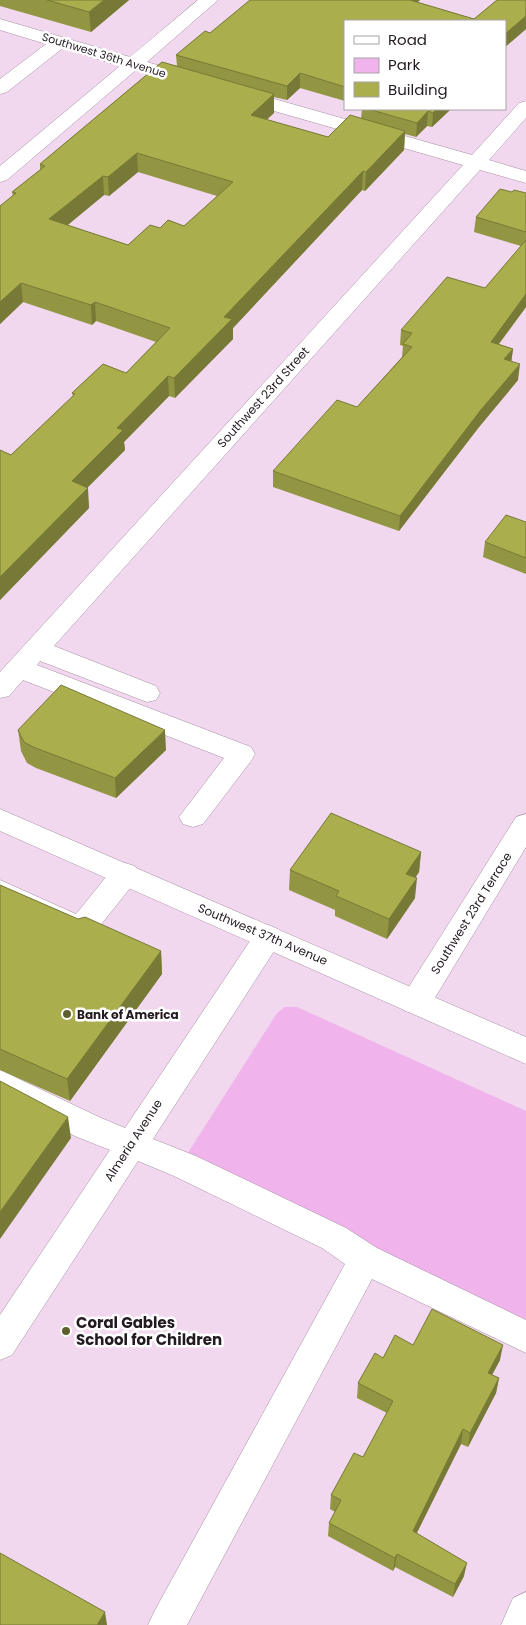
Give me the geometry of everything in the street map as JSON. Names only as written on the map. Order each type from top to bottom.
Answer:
[{"type":"street","points":[[0,176],[209,0]]},
{"type":"street","name":"Southwest 36th Avenue","points":[[0,24],[201,84]]},
{"type":"street","points":[[0,88],[61,41]]},
{"type":"street","points":[[220,90],[526,178]]},
{"type":"street","name":"Southwest 23rd Street","points":[[0,688],[526,107]]},
{"type":"street","points":[[27,658],[147,693]]},
{"type":"street","points":[[27,658],[242,754],[193,817]]},
{"type":"street","name":"Southwest 37th Avenue","points":[[0,819],[526,1051]]},
{"type":"street","name":"Southwest 23rd Terrace","points":[[416,1002],[526,824]]},
{"type":"street","points":[[0,891],[81,929],[125,874]]},
{"type":"street","name":"Almeria Avenue","points":[[0,1344],[268,937]]},
{"type":"street","points":[[0,1083],[88,1127],[184,1166],[334,1238],[365,1259],[526,1337]]},
{"type":"street","points":[[167,1625],[365,1259]]},
{"type":"street","points":[[520,1625],[526,1611]]},
{"type":"green space","points":[[285,1007],[297,1007],[526,1111],[526,1320],[186,1156],[277,1013]]},
{"type":"building","points":[[47,0],[104,0],[89,12]]},
{"type":"building","points":[[250,0],[410,0],[474,19],[497,0],[526,0],[526,16],[506,33],[506,20],[344,20],[344,87],[300,73],[287,86],[176,55],[205,31],[210,33]]},
{"type":"building","points":[[162,62],[274,94],[251,115],[328,137],[350,115],[405,131],[366,172],[363,171],[224,317],[232,319],[174,378],[168,376],[117,428],[123,430],[72,481],[88,488],[0,577],[0,450],[11,455],[75,394],[72,393],[103,364],[126,373],[170,328],[95,302],[91,305],[21,283],[0,302],[0,206],[16,193],[12,192],[45,166],[40,164]],"holes":[[[137,153],[233,182],[184,226],[168,220],[160,228],[150,225],[128,245],[49,219],[103,176],[108,177]]]},
{"type":"building","points":[[372,110],[436,110],[433,113],[428,111],[417,123]]},
{"type":"building","points":[[500,189],[526,193],[526,232],[476,217]]},
{"type":"building","points":[[526,240],[526,294],[491,342],[513,349],[504,359],[520,364],[480,411],[400,516],[273,471],[337,400],[357,407],[412,347],[403,344],[412,333],[401,330],[447,277],[485,288]]},
{"type":"building","points":[[506,515],[526,522],[526,558],[485,542]]},
{"type":"building","points":[[61,685],[165,730],[115,778],[33,747],[24,742],[18,730]]},
{"type":"building","points":[[331,813],[421,852],[406,874],[417,878],[389,919],[336,896],[339,891],[290,870]]},
{"type":"building","name":"Bank of America","points":[[0,885],[78,919],[85,917],[161,951],[67,1079],[0,1049]]},
{"type":"building","points":[[0,1081],[68,1117],[0,1212]]},
{"type":"building","points":[[432,1309],[503,1345],[488,1373],[499,1378],[470,1433],[463,1429],[413,1531],[467,1563],[455,1584],[397,1554],[395,1558],[329,1523],[341,1500],[331,1495],[354,1453],[363,1457],[393,1401],[358,1383],[375,1353],[383,1358],[395,1335],[413,1345]]},
{"type":"building","points":[[0,1553],[105,1612],[97,1625],[0,1625]]},
{"type":"place","name":"Bank of America","points":[[67,1014]]},
{"type":"place","name":"Coral Gables School for Children","points":[[66,1331]]}]
